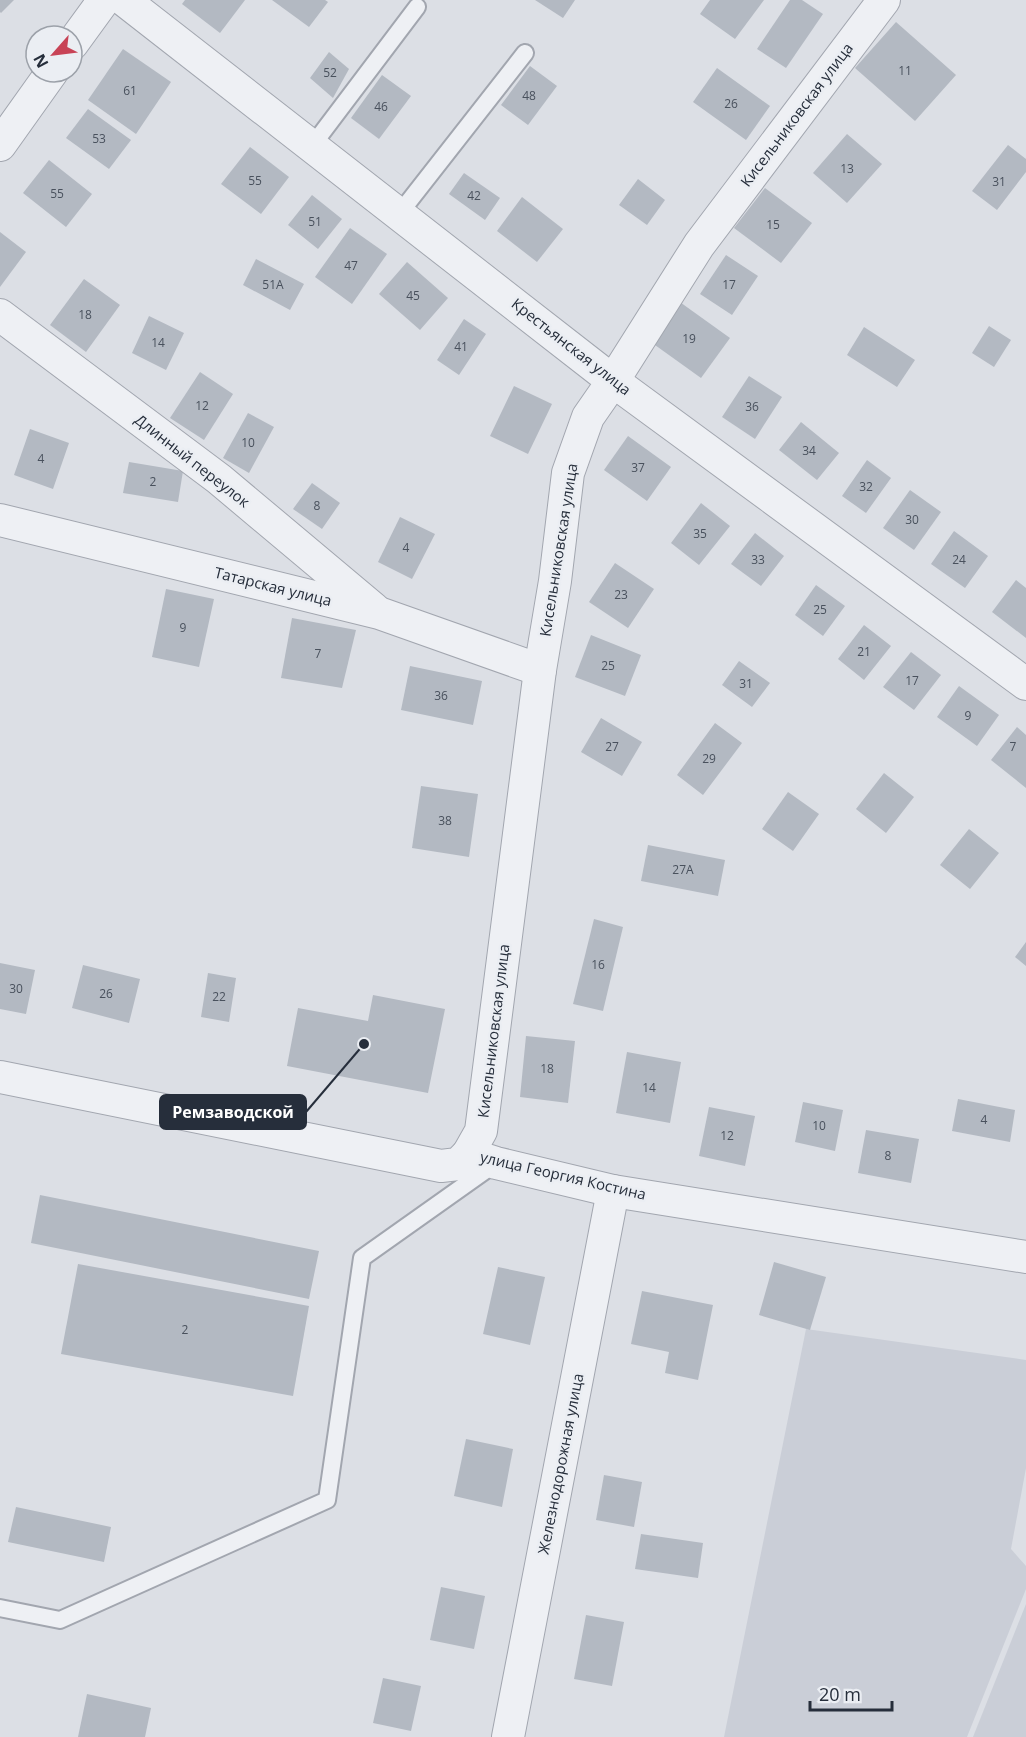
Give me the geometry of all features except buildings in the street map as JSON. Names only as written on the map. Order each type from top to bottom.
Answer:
[{"type":"street","points":[[84,28],[104,0]]},
{"type":"street","name":"Крестьянская улица","points":[[124,0],[613,381],[1026,684]]},
{"type":"street","name":"Кисельниковская улица","points":[[482,1158],[481,1131],[540,670],[555,581],[568,473],[588,417],[699,245],[884,0]]},
{"type":"street","points":[[0,145],[43,84]]},
{"type":"street","name":"Длинный переулок","points":[[0,315],[219,479],[380,613]]},
{"type":"street","name":"Татарская улица","points":[[0,520],[380,613],[540,670]]},
{"type":"street","name":"улица Георгия Костина","points":[[1,1084],[441,1166],[482,1158],[613,1191],[1026,1257]]},
{"type":"street","name":"Железнодорожная улица","points":[[508,1737],[613,1191]]},
{"type":"lane","points":[[312,146],[417,7]]},
{"type":"lane","points":[[399,214],[525,53]]},
{"type":"lane","points":[[0,1608],[60,1620],[327,1500],[362,1258],[482,1158]]},
{"type":"shaded area","points":[[806,1329],[1026,1360],[1026,1468],[1011,1549],[1026,1566],[1026,1589],[967,1737],[724,1737]]},
{"type":"shaded area","points":[[1026,1604],[1026,1737],[973,1737]]},
{"type":"place","name":"Ремзаводской","points":[[364,1044]]}]
